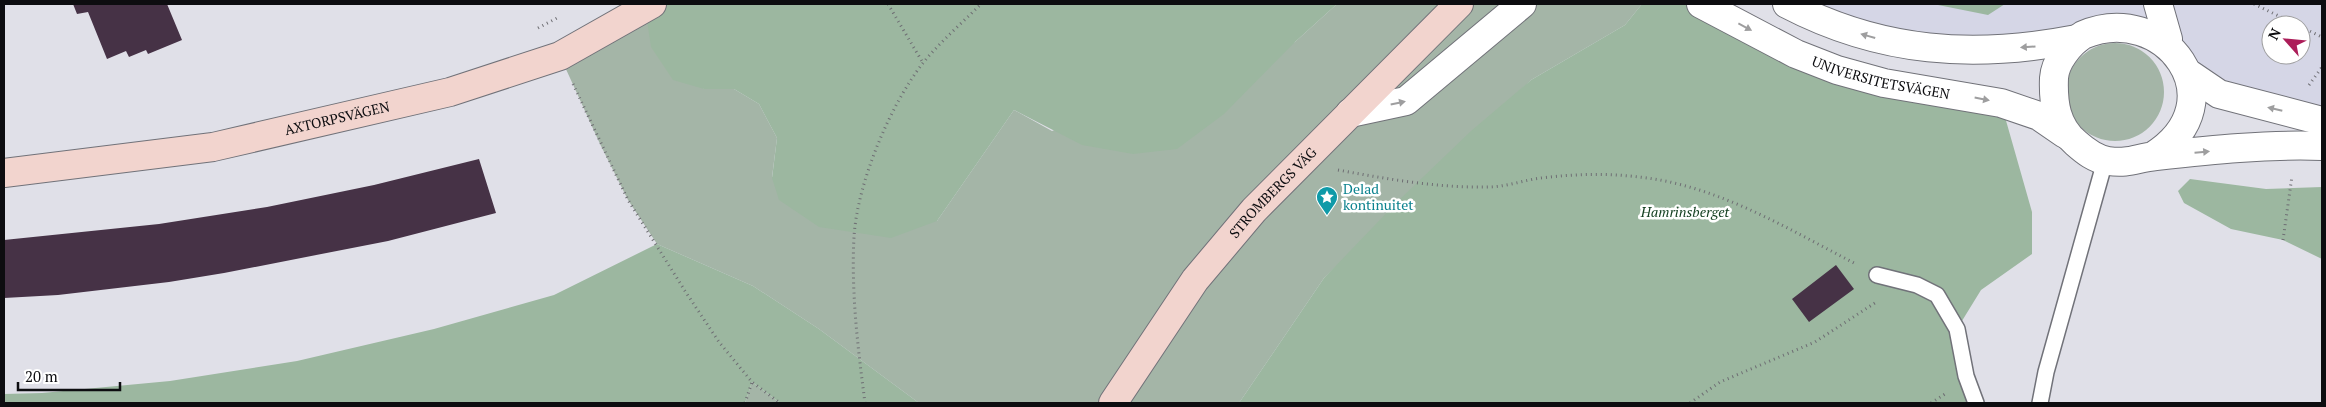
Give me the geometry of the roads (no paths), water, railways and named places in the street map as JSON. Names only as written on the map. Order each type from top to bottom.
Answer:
[{"type":"street","name":"AXTORPSVÄGEN","points":[[4,173],[213,147],[450,92],[560,56],[652,4]]},
{"type":"street","name":"STROMBERGS VÄG","points":[[1113,403],[1195,280],[1254,210],[1459,4]]},
{"type":"street","points":[[1350,113],[1406,101],[1522,4]]},
{"type":"street","name":"UNIVERSITETSVÄGEN","points":[[1702,4],[1796,54],[1837,70],[1884,83],[2001,103],[2039,116],[2065,134]]},
{"type":"street","points":[[1787,4],[1846,29],[1911,46],[1959,51],[2041,46],[2085,34],[2107,24],[2131,23],[2148,27],[2168,39],[2181,53],[2190,75],[2193,100],[2186,123],[2166,148],[2153,156]]},
{"type":"street","points":[[2104,4],[2085,34],[2062,55],[2054,75],[2054,107],[2065,134],[2089,155],[2105,161],[2128,163],[2153,156],[2296,145],[2322,146]]},
{"type":"street","points":[[2158,4],[2168,39]]},
{"type":"street","points":[[2190,75],[2220,94],[2322,121]]},
{"type":"lane","points":[[2040,403],[2046,372],[2105,161]]},
{"type":"lane","points":[[1877,275],[1908,282],[1937,295],[1957,329],[1966,376],[1976,403]]},
{"type":"place","name":"Delad kontinuitet","points":[[1327,216]]},
{"type":"park label","name":"Hamrinsberget","points":[[1685,212]]}]
